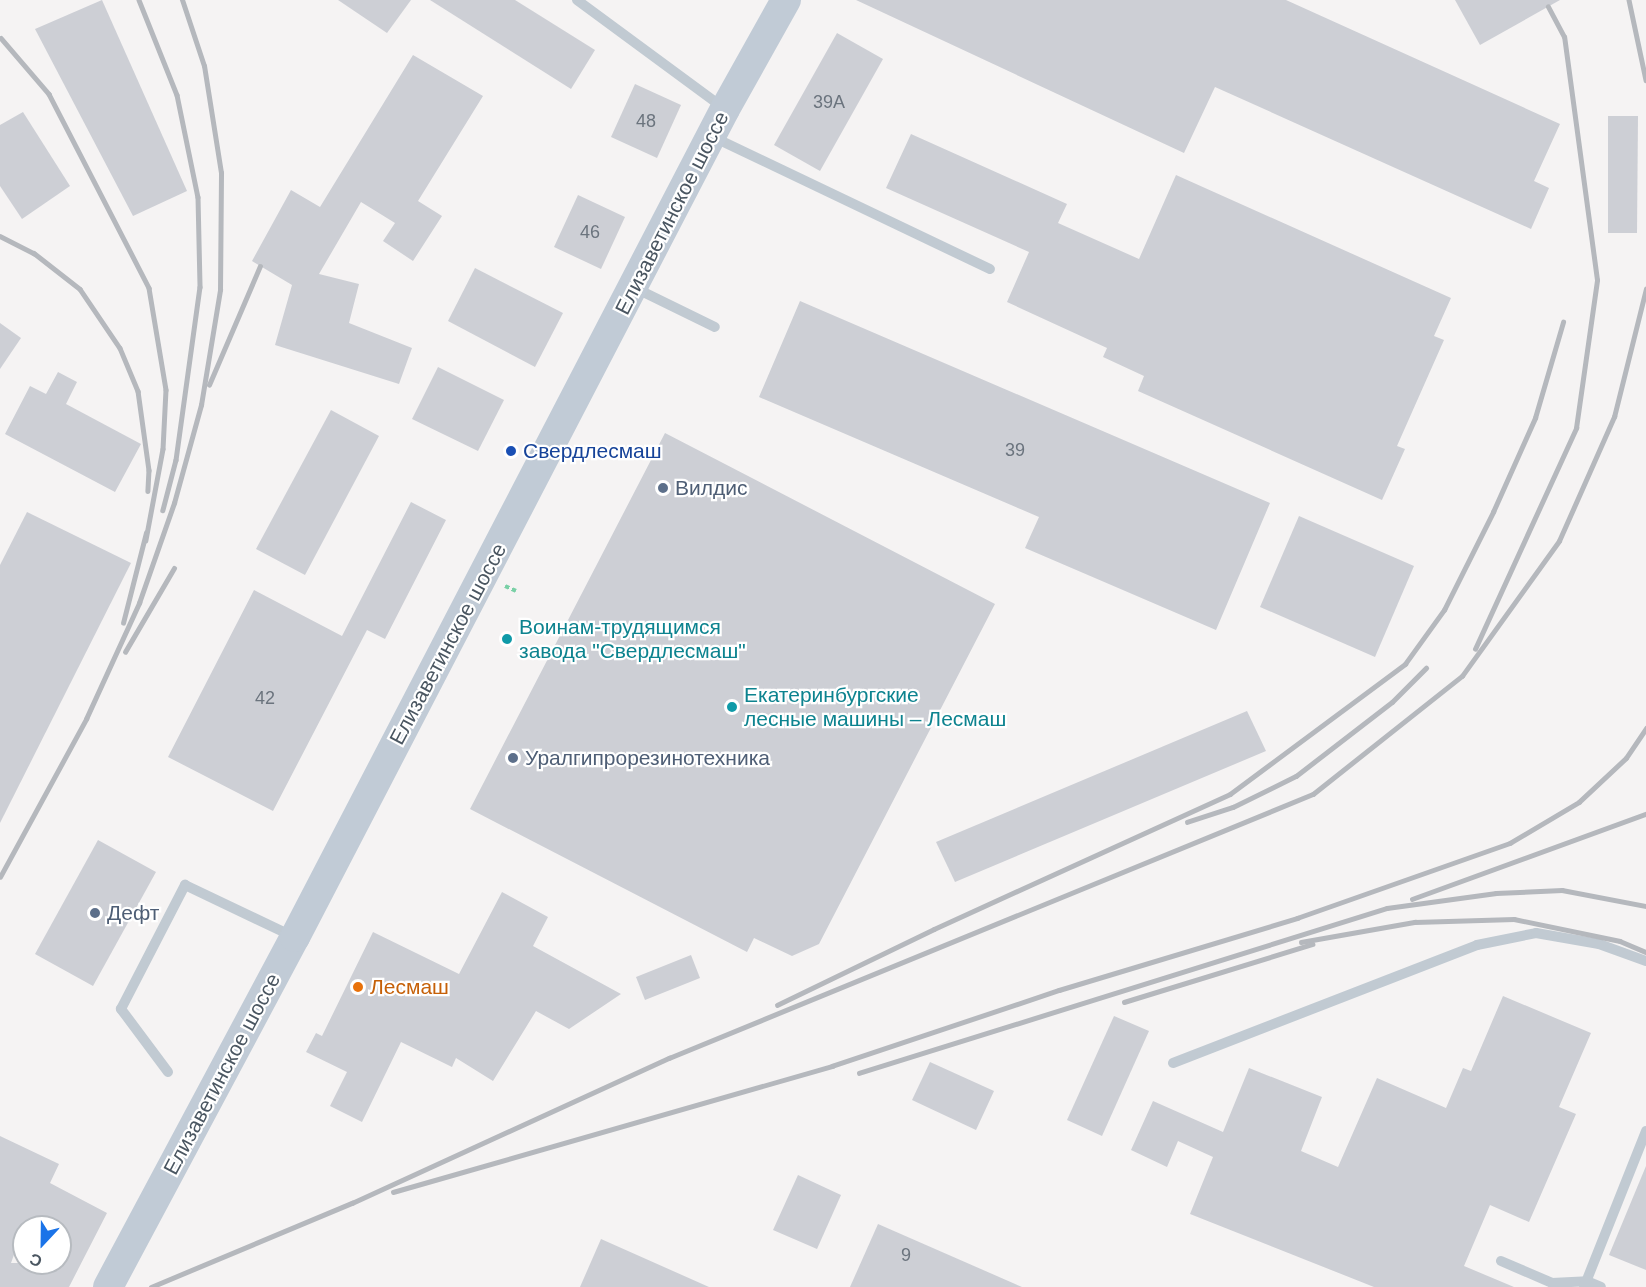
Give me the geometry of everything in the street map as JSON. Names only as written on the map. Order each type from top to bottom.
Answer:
[{"type":"main road","name":"Елизаветинское шоссе","points":[[108,1287],[295,937],[725,109],[786,0]]},
{"type":"lane","points":[[577,0],[725,109]]},
{"type":"lane","points":[[711,136],[990,269]]},
{"type":"lane","points":[[633,286],[715,327]]},
{"type":"lane","points":[[168,1072],[122,1009],[185,885],[295,937]]},
{"type":"lane","points":[[1173,1064],[1477,945],[1536,933],[1599,944],[1646,961]]},
{"type":"lane","points":[[1586,1284],[1646,1131]]},
{"type":"lane","points":[[1501,1261],[1552,1283],[1601,1287]]},
{"type":"building","points":[[102,0],[187,191],[133,216],[35,29]]},
{"type":"building","points":[[338,0],[411,0],[387,33]]},
{"type":"building","points":[[430,0],[515,0],[595,50],[571,89]]},
{"type":"building","points":[[856,0],[1286,0],[1560,124],[1534,181],[1549,188],[1531,229],[1215,87],[1184,153]]},
{"type":"building","points":[[1455,0],[1560,0],[1480,45]]},
{"type":"building","points":[[837,33],[883,59],[820,171],[774,145]]},
{"type":"building","points":[[413,55],[483,96],[418,201],[442,216],[413,261],[383,241],[395,223],[361,202],[319,274],[359,284],[349,323],[412,348],[399,384],[275,345],[292,285],[252,261],[291,190],[320,207]]},
{"type":"building","points":[[635,84],[681,105],[657,158],[611,137]]},
{"type":"building","points":[[23,112],[70,186],[22,219],[0,186],[0,125]]},
{"type":"building","points":[[1608,116],[1638,116],[1637,233],[1608,233]]},
{"type":"building","points":[[911,134],[1067,204],[1058,223],[1139,259],[1176,175],[1451,298],[1434,336],[1444,340],[1397,446],[1405,449],[1382,500],[1138,391],[1144,376],[1103,357],[1107,348],[1007,302],[1029,252],[886,188]]},
{"type":"building","points":[[578,195],[625,217],[601,269],[554,247]]},
{"type":"building","points":[[475,268],[563,313],[535,367],[448,321]]},
{"type":"building","points":[[800,301],[1270,503],[1216,630],[1025,548],[1039,517],[759,397]]},
{"type":"building","points":[[0,323],[21,338],[0,369]]},
{"type":"building","points":[[438,367],[504,400],[478,451],[412,419]]},
{"type":"building","points":[[58,372],[77,382],[66,404],[141,444],[115,492],[5,434],[30,386],[46,394]]},
{"type":"building","points":[[331,410],[379,436],[305,575],[256,549]]},
{"type":"building","name":"Екатеринбургские лесные машины – Лесмаш","points":[[665,433],[995,604],[819,944],[792,956],[754,938],[747,952],[470,809]]},
{"type":"building","points":[[411,502],[446,520],[385,639],[367,630],[273,811],[168,757],[254,590],[342,636]]},
{"type":"building","points":[[27,512],[131,563],[0,823],[0,565]]},
{"type":"building","points":[[1299,516],[1414,566],[1375,657],[1260,607]]},
{"type":"building","points":[[1247,711],[1266,751],[955,882],[936,842]]},
{"type":"building","name":"Дефт","points":[[98,840],[156,872],[93,986],[35,954]]},
{"type":"building","points":[[502,892],[548,917],[533,946],[621,994],[569,1029],[536,1011],[493,1081],[456,1058],[452,1067],[401,1042],[362,1122],[330,1106],[347,1072],[306,1052],[316,1033],[322,1036],[373,932],[459,974]]},
{"type":"building","points":[[691,955],[700,978],[645,1000],[636,977]]},
{"type":"building","points":[[1503,996],[1591,1033],[1559,1107],[1576,1114],[1529,1222],[1490,1205],[1464,1266],[1514,1287],[1374,1287],[1190,1214],[1213,1157],[1178,1141],[1167,1167],[1131,1150],[1153,1101],[1223,1132],[1249,1068],[1322,1097],[1301,1151],[1338,1167],[1377,1078],[1446,1108],[1463,1068],[1471,1071]]},
{"type":"building","points":[[1114,1016],[1149,1031],[1102,1136],[1067,1120]]},
{"type":"building","points":[[930,1062],[994,1091],[976,1130],[912,1100]]},
{"type":"building","points":[[0,1136],[59,1164],[50,1183],[107,1213],[69,1287],[0,1287]]},
{"type":"building","points":[[1646,1166],[1646,1270],[1609,1255]]},
{"type":"building","points":[[798,1175],[841,1195],[817,1249],[773,1230]]},
{"type":"building","points":[[878,1224],[1022,1287],[850,1287]]},
{"type":"building","points":[[601,1239],[709,1287],[580,1287]]},
{"type":"railway","points":[[139,0],[177,95],[198,197],[200,287],[176,460],[163,510]]},
{"type":"railway","points":[[0,877],[86,719],[139,603],[174,503],[201,405],[220,290],[221,173],[204,66],[182,0]]},
{"type":"railway","points":[[1629,0],[1646,80]]},
{"type":"railway","points":[[1475,649],[1576,428],[1597,280],[1564,37],[1548,7]]},
{"type":"railway","points":[[1,38],[49,94],[149,288],[166,390],[163,449],[146,540]]},
{"type":"railway","points":[[0,236],[34,253],[80,289],[120,348],[138,391],[149,470],[148,491]]},
{"type":"railway","points":[[209,385],[260,266]]},
{"type":"railway","points":[[151,1287],[352,1203],[669,1058],[1313,794],[1462,676],[1559,541],[1614,417],[1646,289]]},
{"type":"railway","points":[[777,1005],[934,929],[1230,794],[1405,664],[1444,610],[1493,512],[1535,418],[1563,322]]},
{"type":"railway","points":[[123,623],[146,533]]},
{"type":"railway","points":[[125,652],[174,568]]},
{"type":"railway","points":[[1187,822],[1233,807],[1296,776],[1392,702],[1426,668]]},
{"type":"railway","points":[[393,1192],[832,1066],[1059,990],[1297,918],[1510,843],[1579,802],[1626,758],[1646,728]]},
{"type":"railway","points":[[1412,899],[1646,814]]},
{"type":"railway","points":[[859,1073],[1387,908],[1496,893],[1562,890],[1646,906]]},
{"type":"railway","points":[[1301,942],[1415,922],[1514,919],[1620,941],[1646,952]]},
{"type":"railway","points":[[1124,1002],[1312,944]]},
{"type":"place","name":"Свердлесмаш","points":[[511,451]]},
{"type":"place","name":"Вилдис","points":[[663,488]]},
{"type":"place","name":"Воинам-трудящимся завода \"Свердлесмаш\"","points":[[507,639]]},
{"type":"place","name":"Екатеринбургские лесные машины – Лесмаш","points":[[732,707]]},
{"type":"place","name":"Уралгипрорезинотехника","points":[[513,758]]},
{"type":"place","name":"Дефт","points":[[95,913]]},
{"type":"place","name":"Лесмаш","points":[[358,987]]}]
